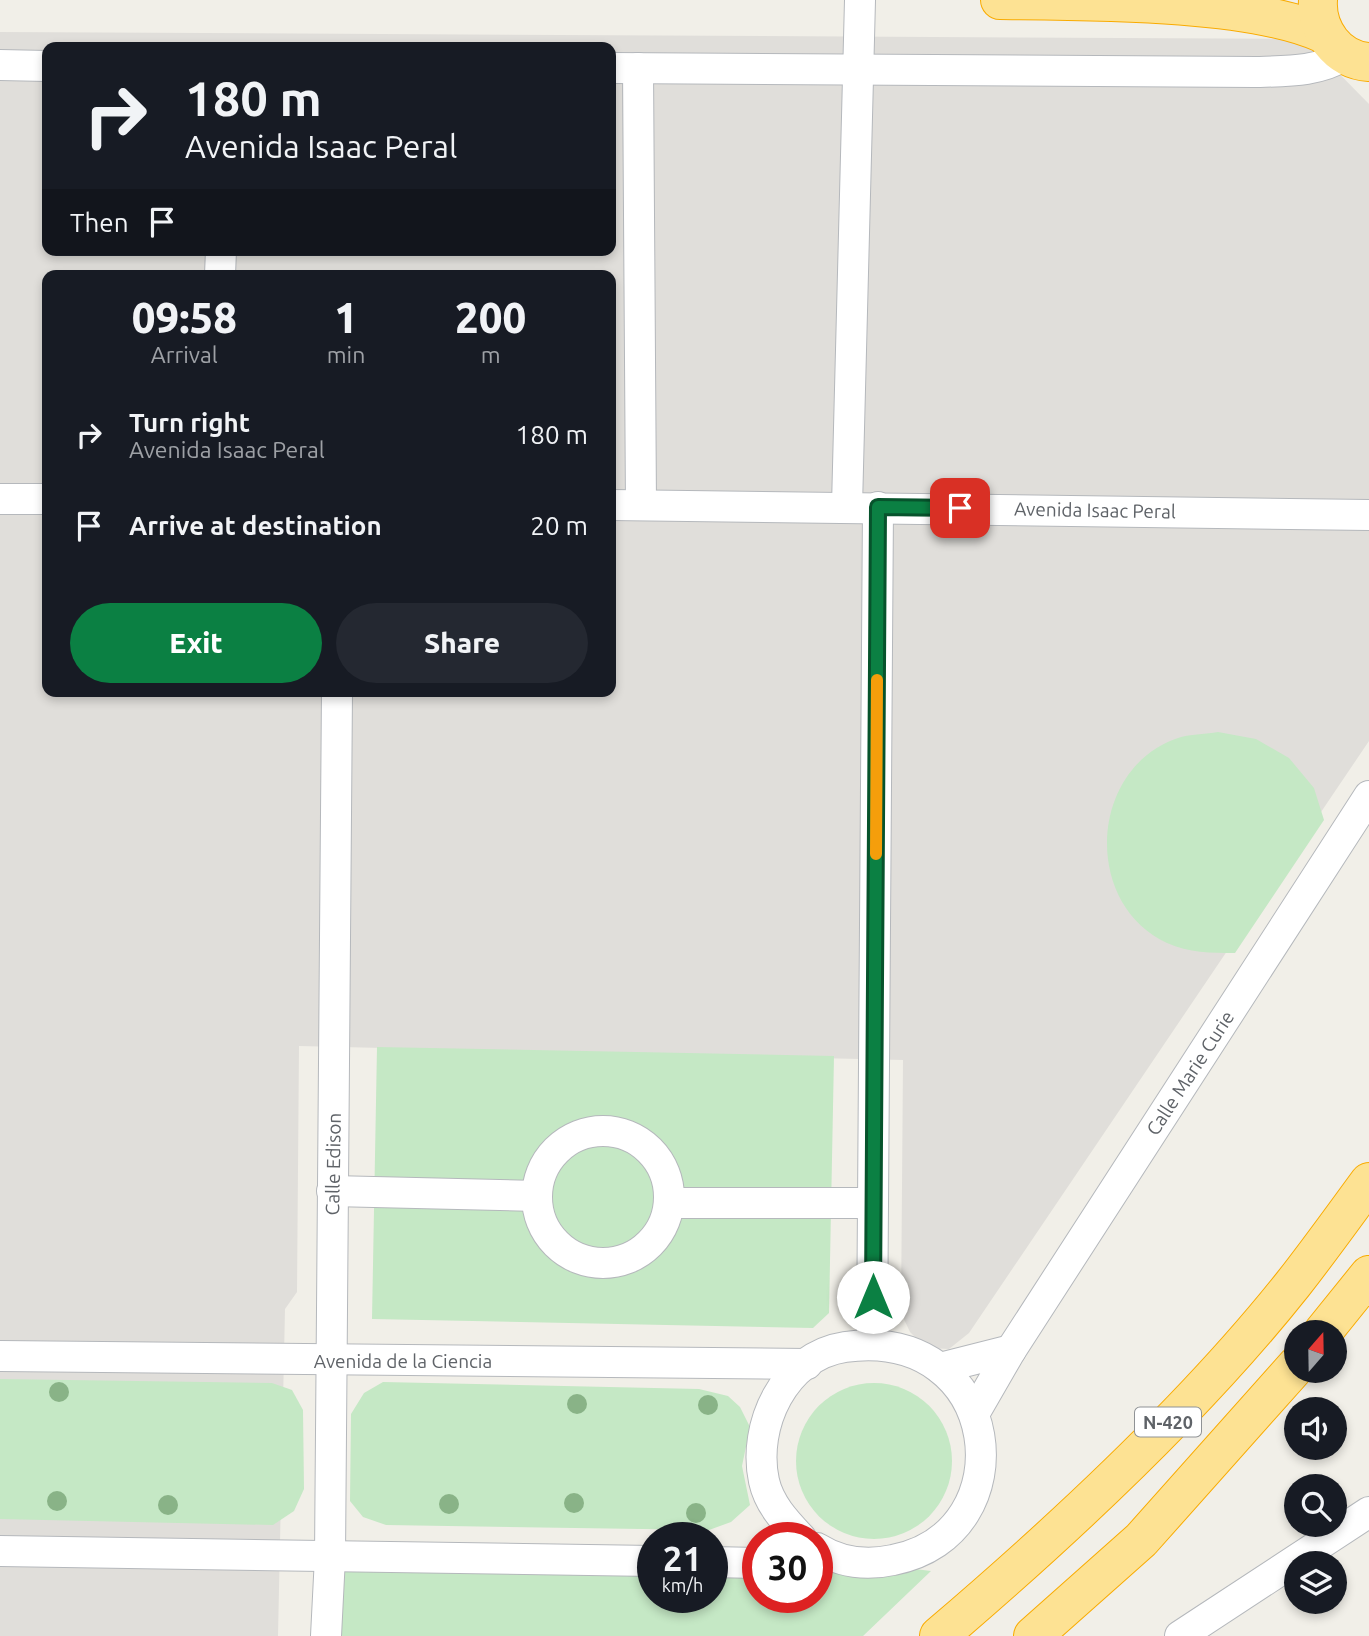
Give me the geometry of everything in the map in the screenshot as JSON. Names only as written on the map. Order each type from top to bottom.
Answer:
[{"type":"highway","points":[[1000,0],[1201,1],[1291,19],[1348,47]]},
{"type":"highway","name":"N-420","points":[[951,1626],[1088,1502],[1199,1391],[1292,1285],[1369,1182]]},
{"type":"highway","points":[[1333,1320],[1369,1275]]},
{"type":"highway","name":"N-420","points":[[1033,1636],[1141,1541],[1284,1380]]},
{"type":"highway","points":[[926,1636],[951,1626]]},
{"type":"street","points":[[847,506],[860,0]]},
{"type":"street","points":[[640,505],[624,68],[1307,71],[1331,64],[1348,47]]},
{"type":"street","points":[[0,65],[42,66]]},
{"type":"street","points":[[0,499],[42,499]]},
{"type":"street","name":"Avenida Isaac Peral","points":[[616,505],[1369,515]]},
{"type":"street","points":[[872,1343],[878,507]]},
{"type":"street","name":"Calle Edison","points":[[326,1636],[330,1557],[337,697]]},
{"type":"street","name":"Calle Marie Curie","points":[[974,1414],[1011,1350],[1369,796]]},
{"type":"street","points":[[608,1131],[628,1136],[646,1147],[660,1163],[667,1182],[669,1203],[663,1223],[652,1241],[636,1254],[616,1261],[595,1262],[575,1256],[556,1243],[543,1225],[537,1196],[538,1180],[548,1159],[564,1142],[585,1133],[608,1131]]},
{"type":"street","points":[[332,1191],[537,1196]]},
{"type":"street","points":[[669,1203],[873,1203]]},
{"type":"street","points":[[786,1522],[778,1514],[764,1483],[760,1450],[767,1417],[783,1387],[807,1364],[838,1348],[872,1343],[908,1350],[940,1368],[960,1388],[974,1414],[982,1448],[978,1483],[964,1515],[940,1540],[910,1557],[863,1564],[833,1563]]},
{"type":"street","points":[[940,1368],[1011,1350]]},
{"type":"street","name":"Avenida de la Ciencia","points":[[0,1356],[807,1364]]},
{"type":"street","points":[[1180,1636],[1369,1512]]},
{"type":"street","points":[[0,1551],[637,1561]]},
{"type":"street","points":[[833,1557],[863,1564]]},
{"type":"shaded area","points":[[0,32],[1305,39],[1369,104],[1369,741],[969,1333],[949,1349],[926,1348],[910,1332],[901,1313],[903,1060],[299,1046],[297,1292],[285,1309],[278,1636],[0,1636]]},
{"type":"green space","points":[[1218,732],[1256,739],[1289,758],[1314,788],[1324,820],[1235,953],[1192,951],[1167,943],[1139,924],[1120,898],[1109,868],[1107,836],[1113,804],[1128,775],[1150,752],[1181,737]]},
{"type":"green space","points":[[377,1047],[834,1056],[829,1313],[813,1328],[372,1319]]},
{"type":"green space","points":[[0,1379],[272,1383],[292,1390],[303,1410],[304,1489],[294,1511],[273,1525],[0,1519]]},
{"type":"green space","points":[[383,1382],[699,1389],[728,1396],[740,1407],[750,1427],[742,1466],[750,1505],[728,1523],[637,1522],[637,1529],[386,1525],[363,1517],[350,1501],[351,1414],[364,1393]]},
{"type":"green space","points":[[859,1385],[889,1385],[917,1396],[939,1418],[950,1446],[950,1476],[939,1504],[917,1526],[889,1537],[859,1537],[833,1527],[833,1522],[826,1522],[809,1504],[798,1476],[798,1446],[809,1418],[831,1396]]},
{"type":"green space","points":[[330,1557],[637,1561],[637,1613],[728,1613],[728,1562],[742,1562],[742,1613],[833,1613],[833,1563],[875,1564],[931,1571],[863,1636],[310,1636]]},
{"type":"slow traffic","points":[[876,854],[877,680]]},
{"type":"route","points":[[873,1297],[878,507],[960,508]]}]
